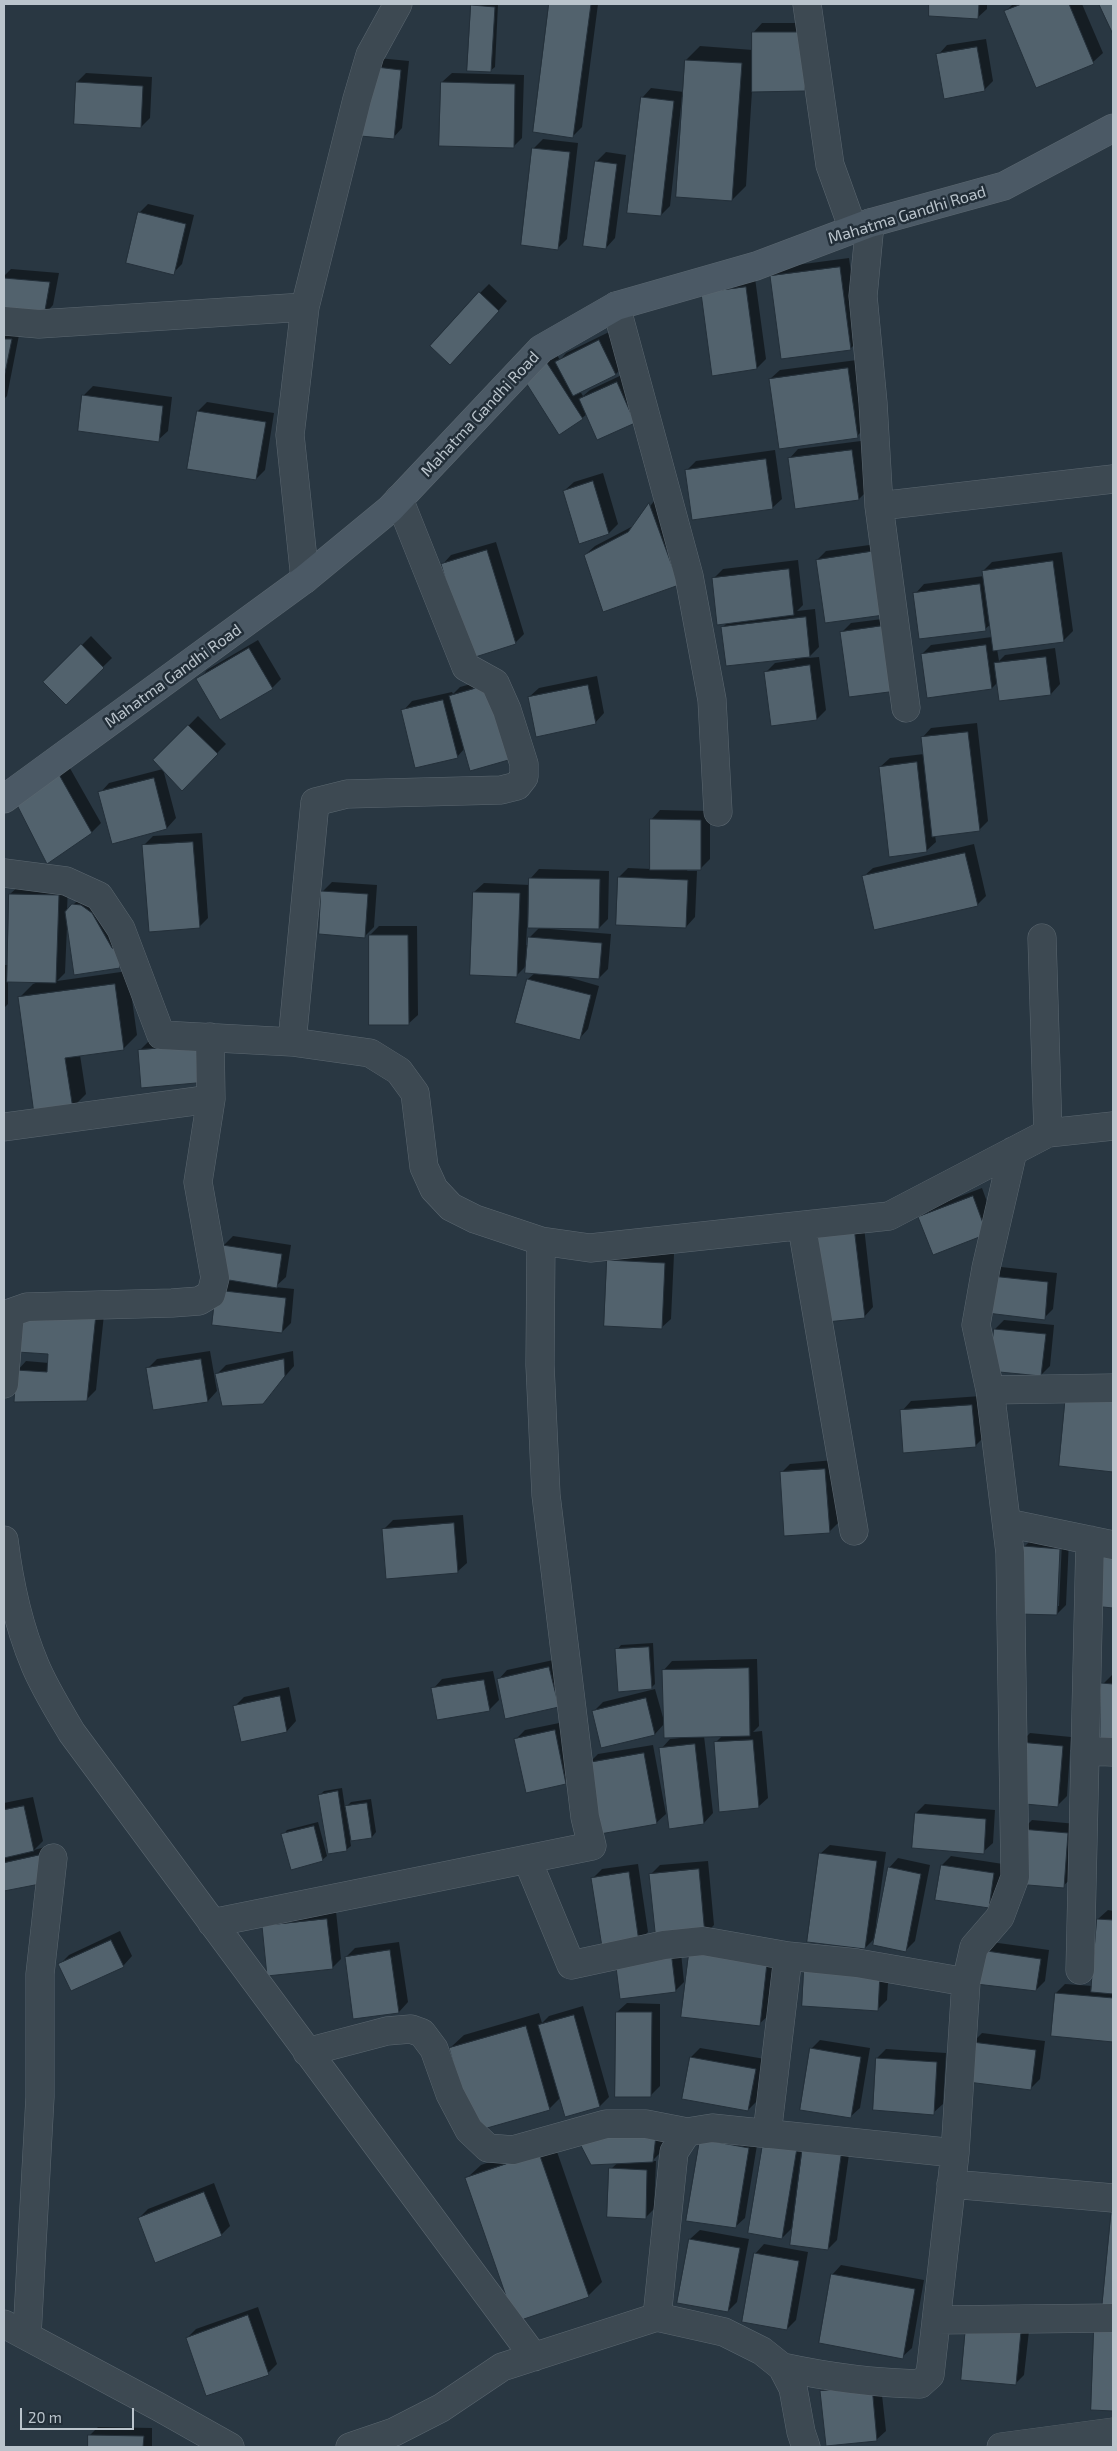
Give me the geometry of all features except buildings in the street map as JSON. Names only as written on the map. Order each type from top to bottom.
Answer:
[{"type":"main road","name":"Mahatma Gandhi Road","points":[[4,800],[305,579],[390,509],[541,349],[616,306],[756,266],[862,226],[1004,186],[1113,128]]},
{"type":"street","points":[[305,579],[290,435],[305,308],[357,99],[370,55],[398,4]]},
{"type":"street","points":[[806,4],[830,166],[862,226],[862,296],[873,403],[878,506],[906,708]]},
{"type":"street","points":[[616,306],[689,576],[712,700],[718,812]]},
{"type":"street","points":[[4,321],[39,324],[305,308]]},
{"type":"street","points":[[878,506],[1113,479]]},
{"type":"street","points":[[292,1042],[315,802],[347,794],[501,790],[517,786],[524,777],[524,764],[518,742],[495,683],[466,667],[399,499]]},
{"type":"street","points":[[4,873],[66,881],[99,896],[121,930],[161,1035],[292,1042],[370,1053],[399,1070],[415,1093],[424,1167],[434,1188],[451,1207],[475,1219],[541,1241],[590,1248],[802,1227],[889,1216],[1048,1132],[1113,1126]]},
{"type":"street","points":[[1042,938],[1048,1132]]},
{"type":"street","points":[[4,1384],[10,1313],[27,1308],[172,1304],[199,1301],[211,1294],[215,1278],[198,1182],[211,1099],[210,1037]]},
{"type":"street","points":[[4,1127],[211,1099]]},
{"type":"street","points":[[782,2367],[830,2377],[920,2384],[930,2375],[955,2154],[966,1982],[974,1947],[1000,1917],[1015,1877],[1010,1552],[990,1390],[976,1325],[986,1268],[1013,1151]]},
{"type":"street","points":[[802,1227],[854,1531]]},
{"type":"street","points":[[212,1923],[592,1846],[585,1818],[546,1495],[540,1366],[541,1241]]},
{"type":"street","points":[[990,1390],[1113,1388]]},
{"type":"street","points":[[1007,1523],[1102,1543],[1086,1751],[1080,1970]]},
{"type":"street","points":[[4,1540],[7,1564],[32,1655],[58,1709],[72,1732],[534,2357]]},
{"type":"street","points":[[1086,1751],[1113,1752]]},
{"type":"street","points":[[53,1858],[40,1974],[40,2097],[15,2330],[230,2447]]},
{"type":"street","points":[[527,1859],[571,1965],[664,1945],[703,1941],[788,1956],[857,1963],[966,1982]]},
{"type":"street","points":[[767,2134],[788,1956]]},
{"type":"street","points":[[307,2052],[388,2031],[411,2029],[422,2033],[434,2050],[450,2094],[469,2130],[488,2148],[513,2150],[606,2124],[646,2124],[686,2132],[712,2128],[955,2154]]},
{"type":"street","points":[[657,2317],[674,2152],[686,2132]]},
{"type":"street","points":[[951,2184],[1113,2198]]},
{"type":"street","points":[[350,2447],[394,2432],[441,2408],[502,2367],[657,2317],[724,2332],[762,2351],[782,2367],[793,2388],[801,2432],[806,2447]]},
{"type":"street","points":[[937,2320],[1113,2318]]},
{"type":"street","points":[[1001,2447],[1113,2432]]}]
